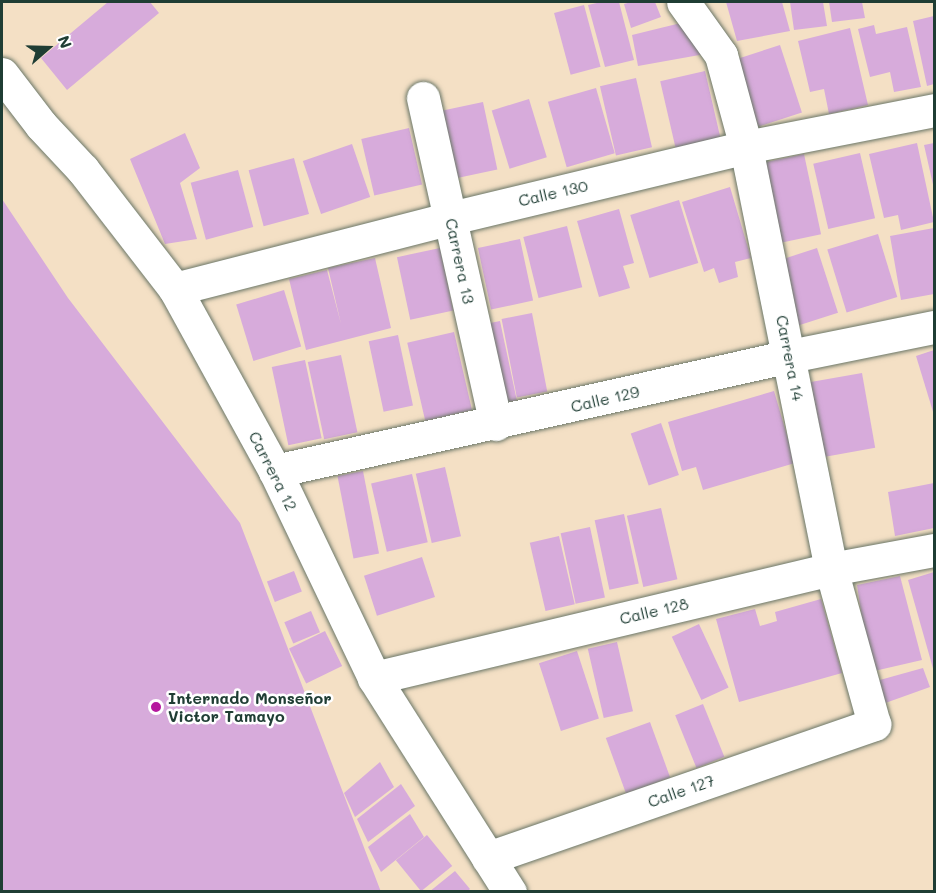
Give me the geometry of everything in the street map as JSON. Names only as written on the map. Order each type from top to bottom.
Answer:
[{"type":"street","name":"Carrera 14","points":[[683,2],[721,55],[746,147],[790,356],[831,569],[874,724]]},
{"type":"street","name":"Carrera 12","points":[[2,74],[41,125],[83,171],[175,289],[275,471],[374,678],[510,891]]},
{"type":"street","name":"Carrera 13","points":[[423,99],[496,424]]},
{"type":"street","name":"Calle 130","points":[[175,289],[451,218],[746,147],[934,110]]},
{"type":"street","name":"Calle 129","points":[[275,471],[496,424],[790,356],[934,327]]},
{"type":"street","name":"Calle 128","points":[[374,678],[831,569],[934,550]]},
{"type":"street","name":"Calle 127","points":[[488,858],[874,724]]},
{"type":"building","points":[[108,2],[150,2],[159,13],[67,90],[41,58]]},
{"type":"building","points":[[619,2],[634,60],[605,67],[588,5]]},
{"type":"building","points":[[655,2],[661,17],[631,28],[624,4]]},
{"type":"building","points":[[726,2],[782,2],[790,31],[737,41]]},
{"type":"building","points":[[790,2],[823,2],[827,26],[794,30]]},
{"type":"building","points":[[829,2],[862,2],[865,18],[832,22]]},
{"type":"building","points":[[584,5],[601,67],[571,75],[554,13]]},
{"type":"building","points":[[934,16],[934,84],[927,86],[913,21]]},
{"type":"building","points":[[693,20],[705,54],[638,66],[632,35]]},
{"type":"building","points":[[874,25],[876,34],[907,27],[921,87],[894,92],[890,72],[870,77],[858,29]]},
{"type":"building","points":[[850,28],[868,105],[829,114],[824,89],[810,92],[798,41]]},
{"type":"building","points":[[780,45],[802,113],[758,127],[736,59]]},
{"type":"building","points":[[705,71],[721,138],[676,149],[660,81]]},
{"type":"building","points":[[636,78],[652,147],[616,156],[600,86]]},
{"type":"building","points":[[596,88],[615,153],[567,167],[548,102]]},
{"type":"building","points":[[529,99],[547,157],[510,169],[492,110]]},
{"type":"building","points":[[483,102],[497,169],[451,179],[437,112]]},
{"type":"building","points":[[409,128],[422,185],[374,196],[361,139]]},
{"type":"building","points":[[185,133],[200,168],[180,183],[197,239],[165,244],[130,159]]},
{"type":"building","points":[[917,143],[934,222],[901,230],[898,215],[884,218],[869,154]]},
{"type":"building","points":[[934,143],[934,189],[924,145]]},
{"type":"building","points":[[352,144],[370,197],[321,214],[303,161]]},
{"type":"building","points":[[860,153],[875,218],[828,229],[813,164]]},
{"type":"building","points":[[804,154],[821,234],[781,243],[764,163]]},
{"type":"building","points":[[294,158],[309,214],[264,226],[249,170]]},
{"type":"building","points":[[238,170],[253,227],[206,240],[191,183]]},
{"type":"building","points":[[730,187],[751,258],[735,262],[738,277],[719,283],[714,268],[704,272],[682,202]]},
{"type":"building","name":"Internado Monseñor Victor Tamayo","points":[[2,199],[68,298],[240,523],[381,892],[2,892]]},
{"type":"building","points":[[679,200],[698,263],[650,278],[630,215]]},
{"type":"building","points":[[619,209],[634,263],[623,266],[630,288],[599,297],[577,221]]},
{"type":"building","points":[[567,226],[582,287],[539,298],[523,237]]},
{"type":"building","points":[[934,228],[934,294],[901,300],[890,236]]},
{"type":"building","points":[[878,234],[897,297],[847,313],[827,249]]},
{"type":"building","points":[[520,239],[533,301],[491,310],[478,248]]},
{"type":"building","points":[[440,248],[453,311],[410,320],[397,257]]},
{"type":"building","points":[[817,248],[838,313],[799,325],[778,261]]},
{"type":"building","points":[[375,258],[391,328],[306,350],[289,279],[327,270],[341,324],[328,268]]},
{"type":"building","points":[[284,290],[301,346],[253,361],[236,305]]},
{"type":"building","points":[[532,313],[547,392],[517,397],[502,319]]},
{"type":"building","points":[[500,321],[517,400],[502,403],[485,324]]},
{"type":"building","points":[[454,332],[472,410],[425,421],[407,343]]},
{"type":"building","points":[[398,335],[413,405],[384,412],[369,341]]},
{"type":"building","points":[[934,350],[934,415],[916,356]]},
{"type":"building","points":[[341,355],[357,432],[324,439],[308,362]]},
{"type":"building","points":[[305,360],[322,438],[288,445],[272,367]]},
{"type":"building","points":[[862,373],[875,448],[824,457],[811,382]]},
{"type":"building","points":[[774,391],[795,463],[703,490],[696,467],[682,471],[668,422]]},
{"type":"building","points":[[661,423],[679,475],[649,485],[631,433]]},
{"type":"building","points":[[445,467],[461,536],[432,543],[416,474]]},
{"type":"building","points":[[363,471],[379,553],[354,558],[337,476]]},
{"type":"building","points":[[412,474],[428,542],[387,552],[371,483]]},
{"type":"building","points":[[934,483],[934,528],[895,536],[888,492]]},
{"type":"building","points":[[661,508],[677,579],[643,587],[627,516]]},
{"type":"building","points":[[624,514],[639,583],[609,590],[595,520]]},
{"type":"building","points":[[590,527],[605,597],[576,604],[561,533]]},
{"type":"building","points":[[559,536],[575,604],[546,611],[530,543]]},
{"type":"building","points":[[422,557],[435,597],[377,616],[364,576]]},
{"type":"building","points":[[294,571],[302,592],[275,602],[267,581]]},
{"type":"building","points":[[934,572],[934,672],[908,580]]},
{"type":"building","points":[[900,576],[922,660],[870,672],[857,585]]},
{"type":"building","points":[[821,599],[842,673],[739,702],[716,619],[755,609],[760,626],[777,621],[775,612]]},
{"type":"building","points":[[311,611],[320,632],[293,644],[284,622]]},
{"type":"building","points":[[699,624],[729,687],[701,700],[672,637]]},
{"type":"building","points":[[325,631],[342,666],[306,684],[289,649]]},
{"type":"building","points":[[617,642],[633,711],[604,718],[588,649]]},
{"type":"building","points":[[577,651],[599,719],[561,731],[539,663]]},
{"type":"building","points":[[923,668],[930,687],[877,706],[869,683]]},
{"type":"building","points":[[703,704],[724,757],[697,768],[675,715]]},
{"type":"building","points":[[650,722],[670,777],[626,794],[606,738]]},
{"type":"building","points":[[380,762],[394,787],[355,817],[344,793]]},
{"type":"building","points":[[401,784],[415,806],[368,842],[357,819]]},
{"type":"building","points":[[410,814],[424,837],[381,872],[368,847]]},
{"type":"building","points":[[427,835],[452,866],[421,891],[396,860]]},
{"type":"building","points":[[455,871],[470,889],[467,892],[429,892]]},
{"type":"place","name":"Internado Monseñor Victor Tamayo","points":[[156,707]]}]
